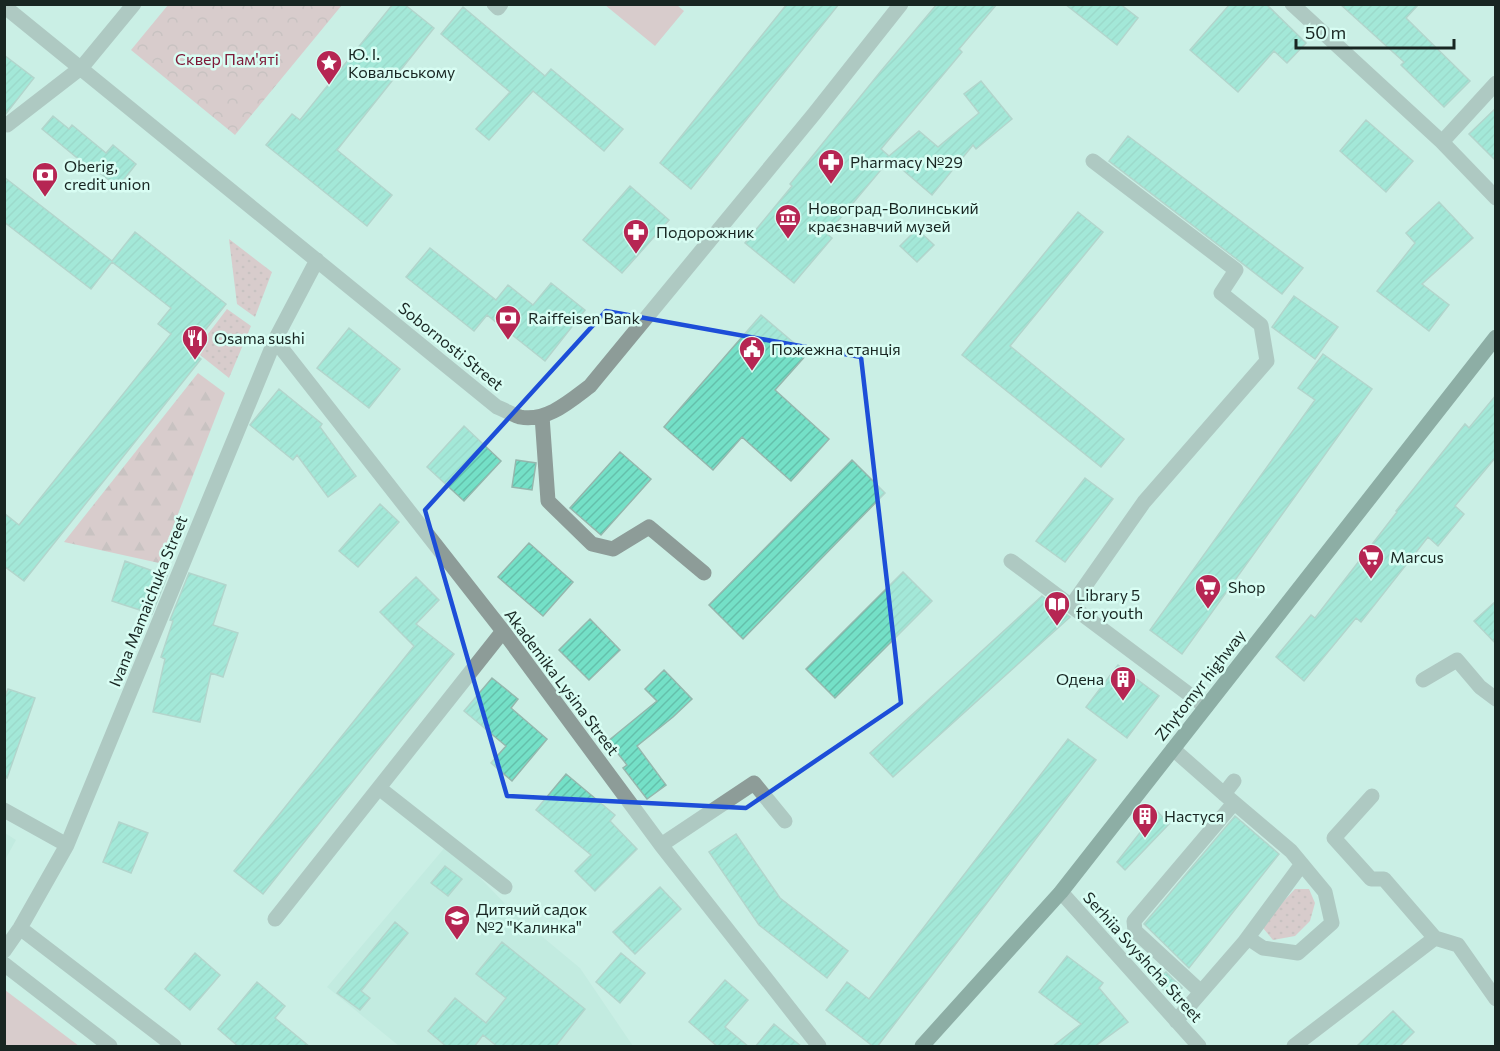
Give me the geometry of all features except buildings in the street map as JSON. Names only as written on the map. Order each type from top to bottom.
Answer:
[{"type":"main road","name":"Zhytomyr highway","points":[[922,1047],[1061,892],[1496,337]]},
{"type":"street","points":[[4,124],[7,125],[82,66],[134,4]]},
{"type":"street","points":[[494,4],[498,8],[501,4]]},
{"type":"street","points":[[704,573],[649,527],[613,549],[592,544],[548,501],[542,416],[565,406],[590,386],[901,4]]},
{"type":"street","points":[[1292,4],[1442,142],[1496,198]]},
{"type":"street","name":"Sobornosti Street","points":[[4,6],[82,66],[317,261],[498,407],[521,417],[542,416]]},
{"type":"street","points":[[1442,142],[1496,84]]},
{"type":"street","points":[[1071,606],[1144,502],[1267,361],[1260,325],[1221,293],[1236,270],[1093,161]]},
{"type":"street","name":"Ivana Mamaichuka Street","points":[[4,951],[20,928],[67,845],[275,340],[317,261]]},
{"type":"street","name":"Akademika Lysina Street","points":[[275,340],[503,631],[661,845],[819,1047]]},
{"type":"street","points":[[1011,561],[1206,707]]},
{"type":"street","points":[[275,919],[503,631]]},
{"type":"street","points":[[1423,680],[1457,660],[1480,687],[1496,699]]},
{"type":"street","points":[[1173,749],[1291,851],[1325,892],[1332,923],[1298,953],[1263,948],[1248,938]]},
{"type":"street","points":[[1201,992],[1135,931],[1134,921],[1229,799],[1234,781]]},
{"type":"street","points":[[661,845],[754,783],[785,821]]},
{"type":"street","points":[[379,788],[505,887]]},
{"type":"street","points":[[1372,796],[1334,838],[1371,879],[1384,879],[1435,938],[1458,945],[1496,999]]},
{"type":"street","points":[[4,810],[67,845]]},
{"type":"street","points":[[1176,1021],[1248,938],[1302,864]]},
{"type":"street","name":"Serhiia Svyshcha Street","points":[[1061,892],[1199,1047]]},
{"type":"street","points":[[20,928],[174,1047]]},
{"type":"street","points":[[1294,1047],[1435,938]]},
{"type":"street","points":[[4,964],[110,1047]]},
{"type":"highlighted area","points":[[606,311],[861,357],[901,703],[746,808],[507,796],[425,510]]},
{"type":"shaded area","points":[[5,833],[16,840],[5,860]]},
{"type":"shaded area","name":"Дитячий садок №2 \"Калинка\"","points":[[446,846],[458,855],[515,914],[580,968],[633,1046],[399,1046],[327,987]]},
{"type":"green space","name":"Сквер Пам'яті","points":[[168,5],[342,5],[235,135],[131,50]]},
{"type":"green space","points":[[605,5],[677,5],[684,11],[655,46]]},
{"type":"green space","points":[[229,239],[272,272],[255,317],[237,304]]},
{"type":"green space","points":[[227,309],[251,326],[229,378],[195,351]]},
{"type":"green space","points":[[198,373],[225,393],[159,563],[64,542]]},
{"type":"green space","points":[[1295,889],[1309,889],[1315,903],[1310,921],[1295,936],[1273,940],[1263,928]]},
{"type":"green space","points":[[5,990],[79,1046],[5,1046]]},
{"type":"place","name":"Ю. І. Ковальському","points":[[329,86]]},
{"type":"place","name":"Pharmacy №29","points":[[831,185]]},
{"type":"place","name":"Oberig, credit union","points":[[45,198]]},
{"type":"place","name":"Новоград-Волинський краєзнавчий музей","points":[[788,240]]},
{"type":"place","name":"Подорожник","points":[[636,255]]},
{"type":"place","name":"Raiffeisen Bank","points":[[508,341]]},
{"type":"place","name":"Osama sushi","points":[[195,361]]},
{"type":"place","name":"Пожежна станція","points":[[752,372]]},
{"type":"place","name":"Marcus","points":[[1371,580]]},
{"type":"place","name":"Shop","points":[[1208,610]]},
{"type":"place","name":"Library 5 for youth","points":[[1057,627]]},
{"type":"place","name":"Одена","points":[[1123,702]]},
{"type":"place","name":"Настуся","points":[[1145,839]]},
{"type":"place","name":"Дитячий садок №2 \"Калинка\"","points":[[457,941]]}]
